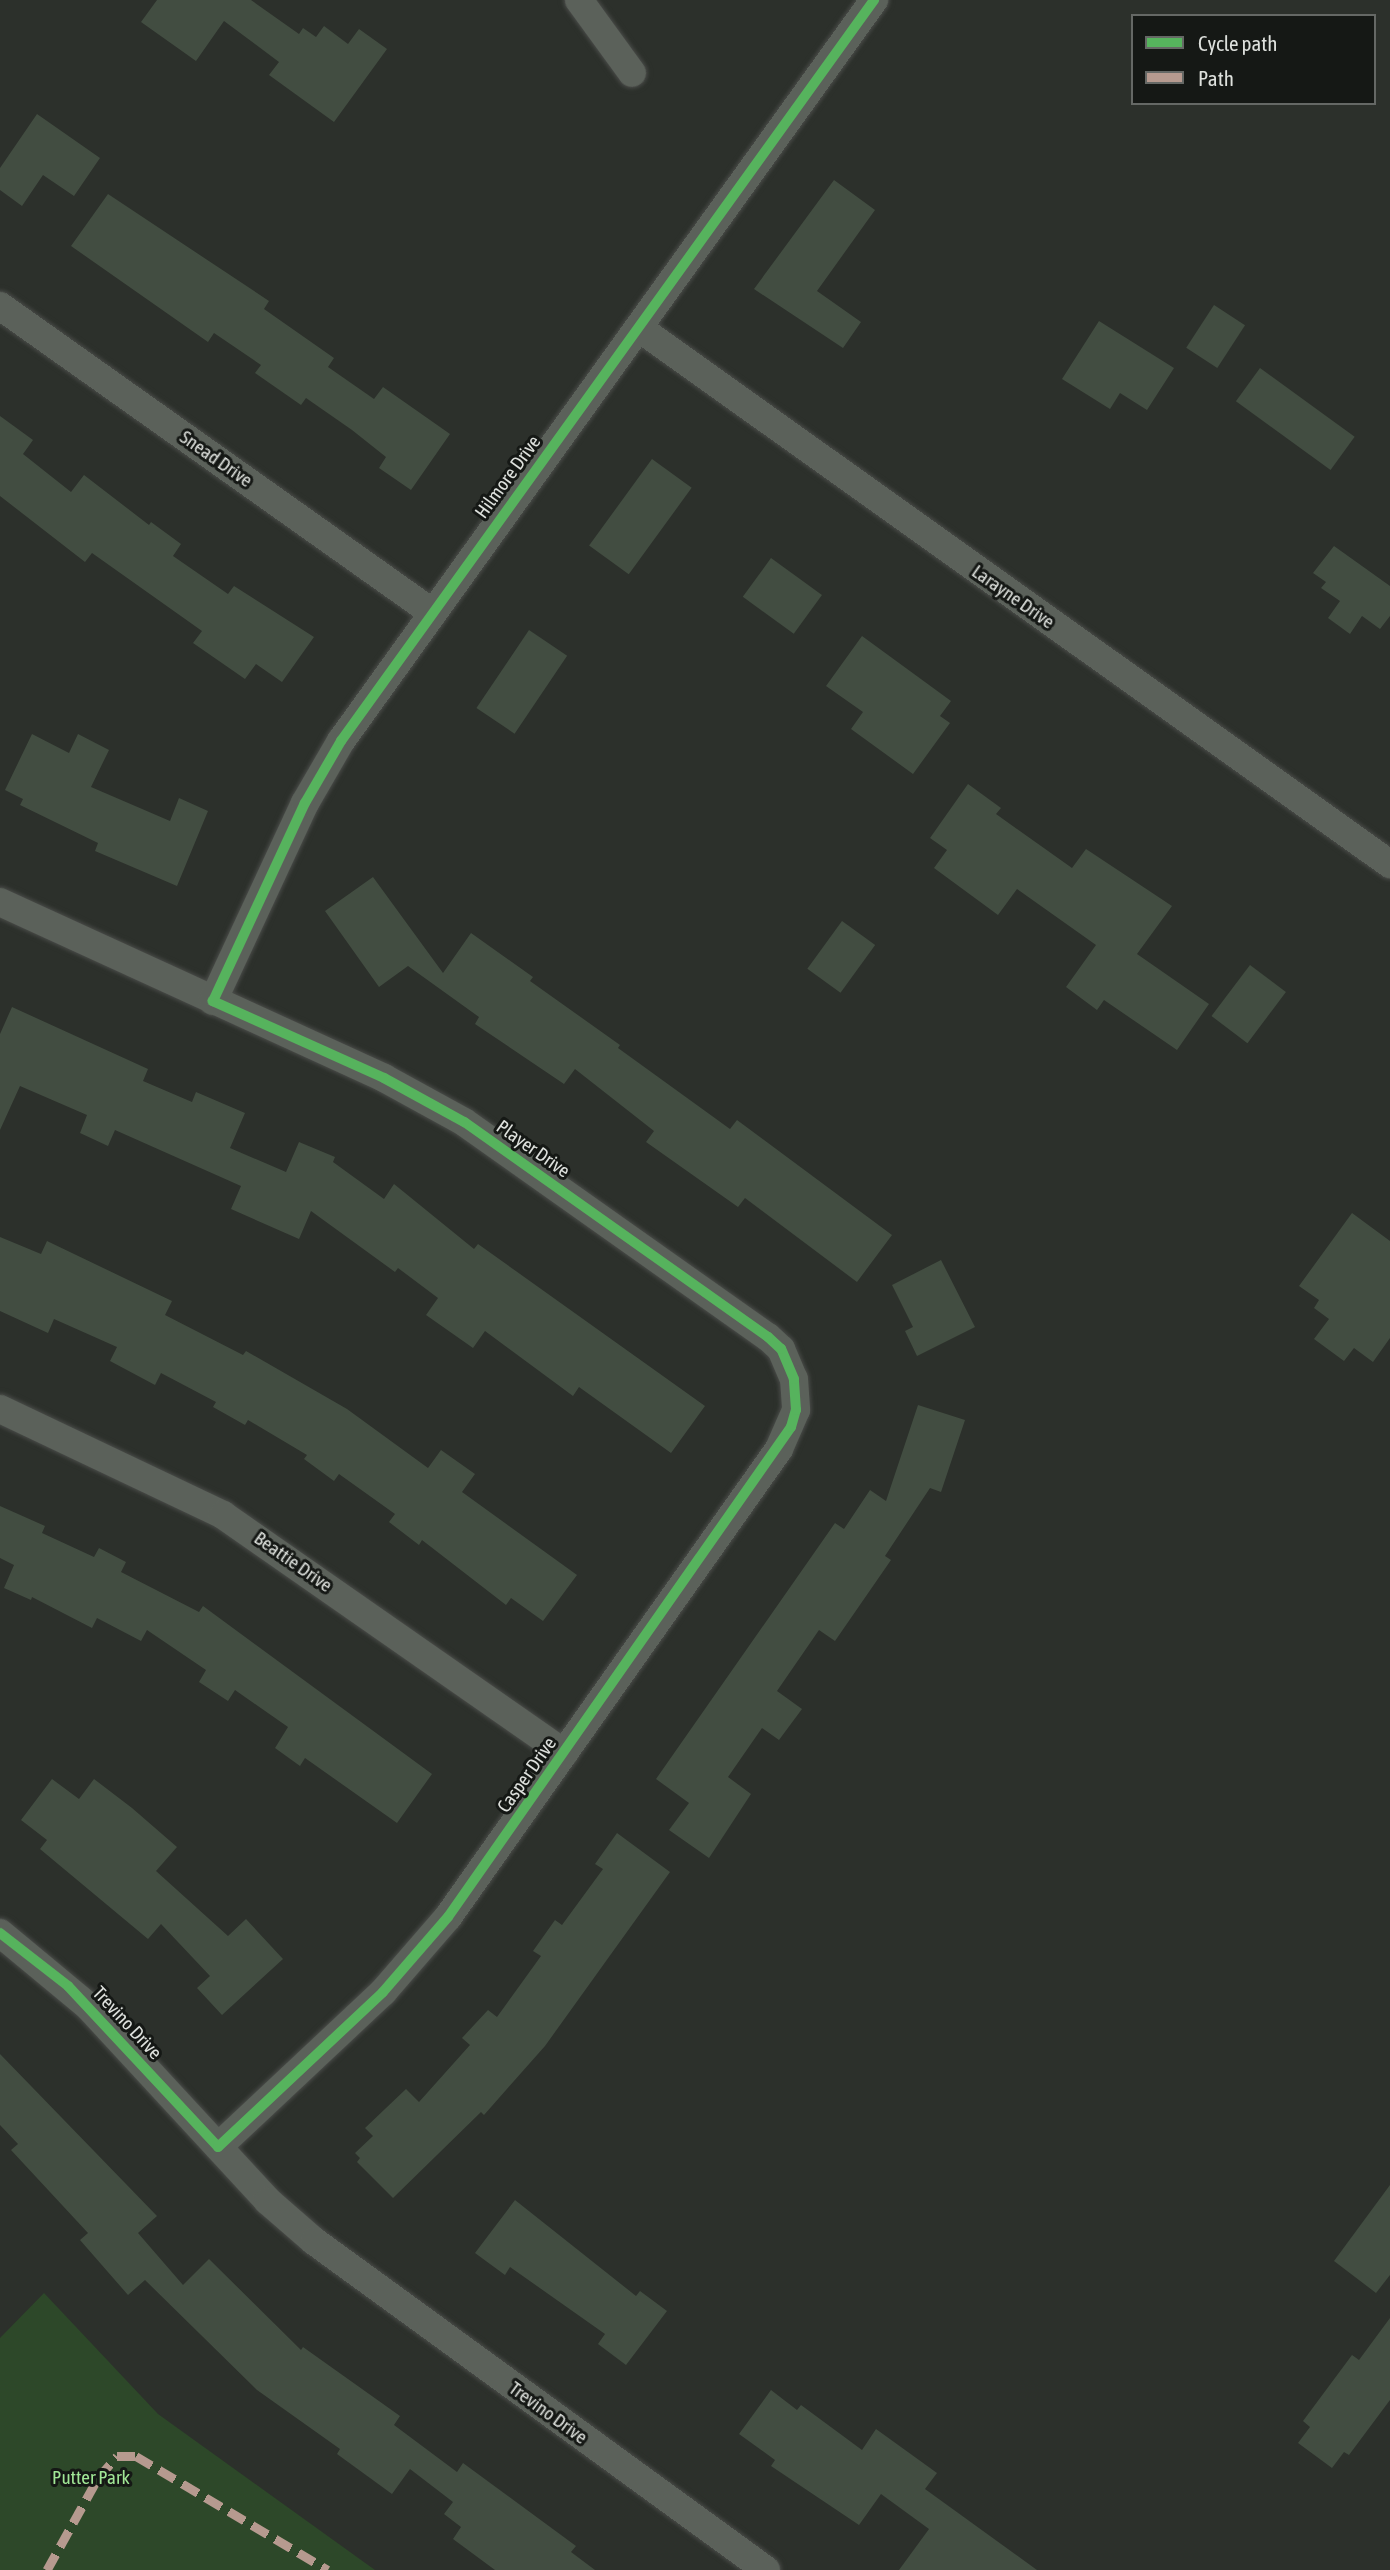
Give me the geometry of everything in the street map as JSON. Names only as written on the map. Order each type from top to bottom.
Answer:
[{"type":"street","points":[[579,0],[632,73]]},
{"type":"street","name":"Hilmore Drive","points":[[214,1001],[305,803],[341,741],[874,0]]},
{"type":"street","name":"Snead Drive","points":[[0,306],[433,613]]},
{"type":"street","name":"Larayne Drive","points":[[639,328],[1390,864]]},
{"type":"street","name":"Player Drive","points":[[0,902],[384,1077],[464,1122],[768,1337],[781,1349],[793,1378]]},
{"type":"street","name":"Casper Drive","points":[[218,2147],[383,1992],[419,1952],[779,1449],[796,1410],[793,1378]]},
{"type":"street","name":"Beattie Drive","points":[[0,1409],[223,1515],[564,1753]]},
{"type":"street","name":"Trevino Drive","points":[[0,1933],[89,2007],[268,2202],[352,2272],[766,2570]]},
{"type":"green space","name":"Putter Park","points":[[44,2293],[158,2414],[375,2570],[0,2570],[0,2338]]},
{"type":"building","points":[[157,0],[251,0],[299,34],[303,28],[316,37],[324,26],[348,44],[359,29],[387,49],[334,122],[269,75],[279,62],[224,21],[196,61],[141,22]]},
{"type":"building","points":[[37,114],[100,158],[74,196],[43,175],[22,206],[0,190],[0,168]]},
{"type":"building","points":[[834,180],[875,210],[817,291],[861,322],[843,348],[754,289]]},
{"type":"building","points":[[108,194],[269,301],[264,309],[334,358],[328,367],[374,399],[383,387],[450,434],[411,490],[379,468],[386,457],[352,430],[306,398],[301,405],[255,373],[261,365],[214,333],[208,342],[71,246]]},
{"type":"building","points":[[1214,305],[1245,325],[1217,368],[1186,348]]},
{"type":"building","points":[[1099,321],[1174,368],[1147,410],[1120,393],[1110,409],[1062,379]]},
{"type":"building","points":[[1260,368],[1355,437],[1331,470],[1236,401]]},
{"type":"building","points":[[0,416],[33,440],[23,454],[71,492],[84,475],[149,525],[151,522],[181,544],[173,556],[228,594],[234,586],[314,637],[282,682],[256,664],[245,679],[193,643],[202,631],[92,553],[85,562],[0,496]]},
{"type":"building","points":[[652,459],[692,488],[629,574],[589,546]]},
{"type":"building","points":[[1334,546],[1390,586],[1390,616],[1380,629],[1362,616],[1350,634],[1328,618],[1340,601],[1321,588],[1326,582],[1313,573]]},
{"type":"building","points":[[771,558],[822,595],[794,634],[743,597]]},
{"type":"building","points":[[529,630],[567,656],[515,734],[476,708]]},
{"type":"building","points":[[862,636],[951,701],[940,716],[950,723],[913,774],[851,729],[863,712],[826,686]]},
{"type":"building","points":[[32,734],[69,753],[78,734],[109,750],[91,787],[170,821],[179,798],[208,811],[177,886],[95,851],[98,843],[20,805],[23,799],[5,790]]},
{"type":"building","points":[[968,784],[1001,808],[996,814],[1072,868],[1086,849],[1172,906],[1137,954],[1209,1004],[1177,1050],[1104,1000],[1097,1010],[1066,987],[1096,945],[1017,889],[998,915],[934,868],[947,850],[930,838]]},
{"type":"building","points":[[373,877],[443,973],[471,933],[533,977],[530,981],[620,1045],[618,1048],[730,1129],[737,1120],[892,1235],[857,1282],[745,1198],[738,1207],[646,1142],[654,1131],[575,1069],[564,1084],[475,1024],[479,1017],[408,966],[379,987],[325,911]]},
{"type":"building","points":[[842,921],[875,945],[840,993],[807,969]]},
{"type":"building","points":[[1250,965],[1286,992],[1247,1043],[1211,1016]]},
{"type":"building","points":[[12,1007],[148,1069],[143,1081],[192,1102],[196,1092],[245,1113],[230,1148],[286,1172],[299,1142],[335,1157],[333,1162],[384,1199],[394,1184],[474,1249],[478,1244],[705,1406],[671,1453],[579,1387],[573,1396],[485,1331],[473,1348],[426,1315],[438,1298],[398,1268],[395,1272],[311,1211],[299,1239],[231,1209],[241,1186],[115,1130],[108,1146],[80,1133],[87,1115],[20,1086],[0,1130],[0,1034]]},
{"type":"building","points":[[1352,1213],[1390,1241],[1390,1338],[1373,1362],[1354,1348],[1344,1361],[1314,1339],[1329,1319],[1314,1308],[1319,1300],[1299,1286]]},
{"type":"building","points":[[0,1237],[41,1254],[47,1241],[172,1301],[165,1315],[243,1355],[246,1351],[347,1409],[428,1468],[441,1450],[475,1474],[462,1492],[577,1575],[543,1621],[511,1598],[506,1605],[422,1540],[419,1545],[389,1522],[395,1514],[339,1474],[334,1481],[304,1459],[307,1455],[248,1420],[245,1425],[213,1407],[216,1402],[161,1373],[155,1385],[110,1361],[117,1347],[54,1319],[48,1333],[0,1311]]},
{"type":"building","points":[[941,1260],[975,1327],[917,1356],[905,1331],[913,1327],[892,1285]]},
{"type":"building","points":[[918,1405],[965,1420],[941,1492],[930,1488],[885,1556],[891,1560],[835,1641],[819,1630],[777,1691],[802,1709],[779,1740],[762,1728],[728,1777],[751,1794],[709,1858],[669,1830],[689,1803],[656,1779],[835,1523],[844,1529],[870,1490],[886,1501]]},
{"type":"building","points":[[0,1506],[45,1526],[42,1533],[94,1557],[99,1548],[126,1562],[121,1572],[199,1612],[203,1606],[432,1774],[397,1823],[305,1758],[300,1766],[275,1748],[288,1727],[235,1690],[228,1701],[199,1682],[206,1670],[147,1630],[141,1641],[97,1618],[92,1628],[32,1597],[31,1600],[4,1588],[14,1565],[0,1558]]},
{"type":"building","points":[[52,1779],[79,1799],[94,1779],[132,1808],[177,1847],[156,1871],[228,1936],[246,1919],[283,1959],[222,2015],[197,1988],[210,1976],[161,1924],[148,1939],[40,1849],[47,1840],[21,1820]]},
{"type":"building","points":[[617,1833],[670,1872],[545,2046],[484,2115],[481,2112],[393,2198],[357,2162],[360,2158],[355,2153],[373,2136],[365,2128],[406,2089],[419,2102],[470,2045],[462,2038],[488,2010],[497,2017],[541,1956],[533,1951],[555,1920],[562,1925],[603,1869],[595,1864]]},
{"type":"building","points":[[0,2054],[157,2216],[138,2233],[183,2285],[209,2259],[301,2350],[303,2347],[400,2416],[394,2425],[457,2472],[463,2463],[576,2546],[571,2552],[595,2570],[495,2570],[453,2539],[461,2527],[444,2514],[453,2502],[410,2469],[392,2494],[337,2454],[340,2449],[257,2390],[145,2280],[128,2295],[80,2240],[88,2233],[11,2150],[18,2144],[0,2125]]},
{"type":"building","points":[[1390,2185],[1390,2275],[1376,2293],[1334,2261]]},
{"type":"building","points":[[515,2200],[636,2296],[640,2291],[667,2311],[626,2365],[598,2344],[605,2334],[510,2267],[505,2275],[475,2253]]},
{"type":"building","points":[[1390,2318],[1390,2400],[1349,2455],[1344,2452],[1332,2468],[1298,2443],[1310,2427],[1303,2421],[1352,2355],[1359,2360]]},
{"type":"building","points":[[771,2390],[797,2410],[801,2405],[862,2450],[876,2429],[937,2473],[925,2489],[1037,2570],[899,2570],[929,2529],[881,2494],[859,2525],[771,2466],[775,2460],[739,2434]]},
{"type":"marked path","points":[[47,2570],[98,2478],[117,2456],[136,2456],[328,2570]]},
{"type":"cycle path","points":[[0,1933],[68,1986],[218,2147],[383,1992],[448,1917],[791,1427],[796,1410],[794,1379],[781,1349],[768,1337],[464,1122],[384,1078],[213,1001],[305,803],[341,741],[874,0]]}]
